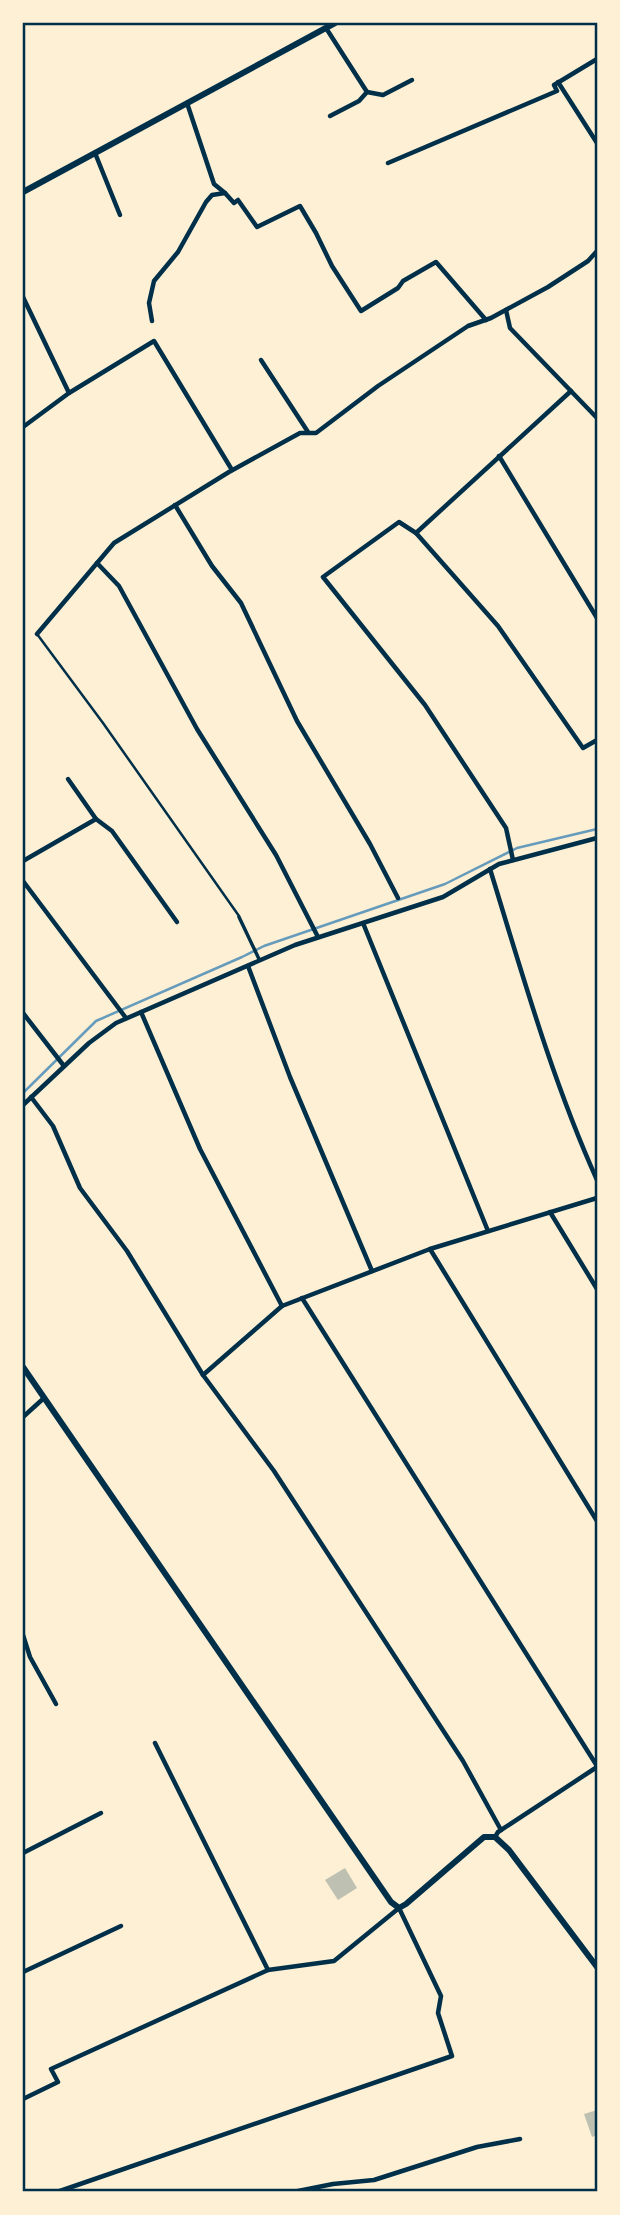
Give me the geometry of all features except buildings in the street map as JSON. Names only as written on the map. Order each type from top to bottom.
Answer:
[{"type":"street","points":[[23,192],[335,23]]},
{"type":"street","points":[[327,27],[367,92],[383,95],[412,80]]},
{"type":"street","points":[[388,163],[557,91],[554,85],[597,59]]},
{"type":"street","points":[[558,82],[597,143]]},
{"type":"street","points":[[330,116],[359,101],[367,92]]},
{"type":"street","points":[[187,103],[214,184],[234,203],[238,200],[257,227],[300,206],[332,266],[361,311],[398,288],[403,281],[436,262],[486,320]]},
{"type":"street","points":[[95,153],[120,215]]},
{"type":"street","points":[[152,321],[149,303],[154,281],[178,252],[206,202],[212,195],[225,193]]},
{"type":"street","points":[[37,634],[114,543],[232,470],[300,433],[316,433],[378,386],[468,326],[506,310],[578,268],[597,251]]},
{"type":"street","points":[[23,297],[69,393]]},
{"type":"street","points":[[506,310],[510,328],[597,418]]},
{"type":"street","points":[[23,427],[69,393],[154,341],[232,470]]},
{"type":"street","points":[[261,360],[308,433]]},
{"type":"street","points":[[416,533],[571,391]]},
{"type":"street","points":[[499,456],[597,618]]},
{"type":"street","points":[[175,505],[212,566],[241,603],[297,721],[370,844],[398,898]]},
{"type":"street","points":[[512,857],[506,828],[425,705],[323,577],[399,522],[416,533],[498,626],[583,748],[597,740]]},
{"type":"street","points":[[97,563],[119,586],[197,729],[276,855],[318,937]]},
{"type":"street","points":[[68,779],[96,819],[112,831],[177,922]]},
{"type":"street","points":[[23,861],[96,819]]},
{"type":"street","points":[[23,1105],[62,1063],[125,1016],[141,1012],[259,959],[443,897],[512,857],[597,838]]},
{"type":"street","points":[[490,869],[537,1021],[597,1180]]},
{"type":"street","points":[[23,881],[125,1016]]},
{"type":"street","points":[[239,917],[259,959]]},
{"type":"street","points":[[363,923],[488,1231]]},
{"type":"street","points":[[248,965],[290,1077],[372,1270]]},
{"type":"street","points":[[141,1012],[200,1149],[282,1306]]},
{"type":"street","points":[[23,1013],[62,1063]]},
{"type":"street","points":[[31,1097],[53,1126],[80,1188],[127,1251],[203,1375],[274,1471],[463,1761],[501,1830]]},
{"type":"street","points":[[203,1375],[282,1306],[430,1249],[597,1198]]},
{"type":"street","points":[[550,1212],[597,1289]]},
{"type":"street","points":[[430,1249],[597,1521]]},
{"type":"street","points":[[302,1298],[597,1767],[501,1830],[495,1837]]},
{"type":"street","points":[[23,1367],[391,1902],[399,1908],[441,1996],[438,2013],[452,2056],[57,2192]]},
{"type":"street","points":[[23,1417],[44,1398]]},
{"type":"street","points":[[23,1635],[30,1657],[56,1704]]},
{"type":"street","points":[[155,1743],[268,1970]]},
{"type":"street","points":[[23,1853],[101,1813]]},
{"type":"street","points":[[23,2099],[58,2082],[51,2069],[268,1970],[334,1961],[484,1837],[495,1837],[509,1850],[596,1964]]},
{"type":"street","points":[[23,1972],[121,1926]]},
{"type":"street","points":[[293,2192],[374,2180],[477,2147],[520,2139]]},
{"type":"lane","points":[[37,634],[239,917]]},
{"type":"waterway","points":[[23,1093],[96,1021],[264,946],[445,884],[517,848],[597,829]]}]
